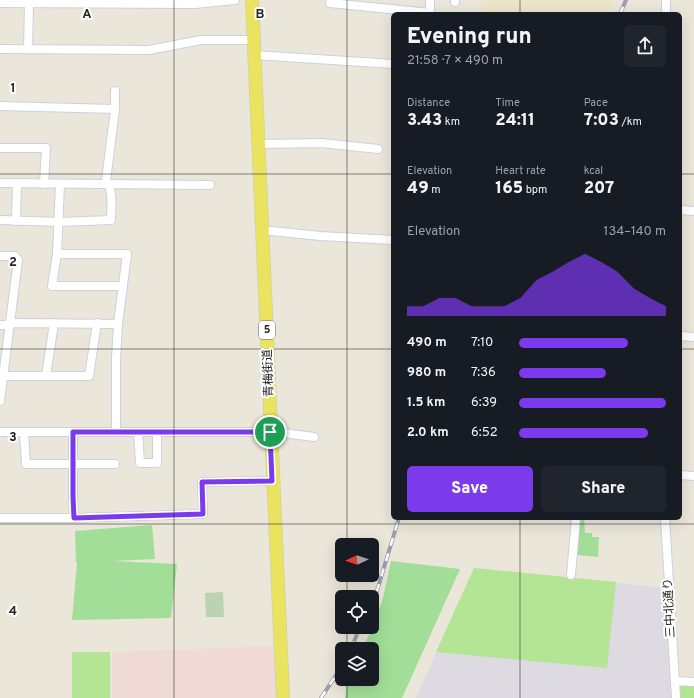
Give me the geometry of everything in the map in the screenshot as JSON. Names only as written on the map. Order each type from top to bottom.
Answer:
[{"type":"main road","name":"青梅街道","points":[[252,0],[272,481],[283,698]]},
{"type":"street","points":[[0,3],[195,4],[234,0]]},
{"type":"street","points":[[430,0],[430,12]]},
{"type":"street","points":[[666,0],[666,12]]},
{"type":"street","points":[[330,3],[412,12]]},
{"type":"street","points":[[28,49],[29,4]]},
{"type":"street","points":[[0,48],[149,50],[201,40],[254,40]]},
{"type":"street","points":[[255,55],[391,64]]},
{"type":"street","points":[[0,220],[59,222],[110,220],[111,193],[109,184],[106,181],[115,109],[115,92]]},
{"type":"street","points":[[0,106],[115,109]]},
{"type":"street","points":[[259,144],[321,143],[378,149]]},
{"type":"street","points":[[0,148],[46,148],[44,184]]},
{"type":"street","points":[[0,183],[210,185]]},
{"type":"street","points":[[16,221],[17,184]]},
{"type":"street","points":[[60,184],[57,254],[52,286],[123,286]]},
{"type":"street","points":[[682,210],[694,211]]},
{"type":"street","points":[[262,230],[320,236],[391,240]]},
{"type":"street","points":[[57,254],[127,254],[118,324],[116,359],[116,432]]},
{"type":"street","points":[[0,256],[15,256],[18,260],[0,401]]},
{"type":"street","points":[[0,325],[14,323],[118,324]]},
{"type":"street","points":[[46,376],[54,323]]},
{"type":"street","points":[[2,376],[90,376],[97,323]]},
{"type":"street","points":[[682,336],[694,337]]},
{"type":"street","points":[[0,432],[270,432],[314,437]]},
{"type":"street","points":[[24,432],[26,464],[115,464]]},
{"type":"street","points":[[73,432],[74,518]]},
{"type":"street","points":[[138,432],[140,463],[157,463],[157,432]]},
{"type":"street","points":[[682,475],[694,476]]},
{"type":"street","points":[[0,518],[74,518],[203,514],[202,482],[272,481]]},
{"type":"street","points":[[571,575],[576,520]]},
{"type":"street","name":"三中北通り","points":[[666,520],[676,698]]},
{"type":"street","points":[[675,681],[694,682]]},
{"type":"shaded area","points":[[482,0],[614,0],[609,12],[481,12]]},
{"type":"shaded area","points":[[474,568],[667,588],[673,698],[416,698]]},
{"type":"shaded area","points":[[276,646],[278,698],[112,698],[112,652]]},
{"type":"green space","points":[[579,520],[584,520],[585,533],[592,533],[592,537],[599,537],[598,557],[576,555]]},
{"type":"green space","points":[[152,525],[155,559],[112,561],[177,564],[171,618],[72,620],[77,563],[75,531]]},
{"type":"green space","points":[[391,561],[460,569],[402,698],[345,698],[346,686],[379,686],[379,642],[365,642],[369,634],[379,634],[379,610]]},
{"type":"green space","points":[[474,568],[616,582],[607,668],[436,652]]},
{"type":"green space","points":[[223,592],[224,617],[206,617],[205,593]]},
{"type":"green space","points":[[72,652],[110,652],[110,698],[72,698]]},
{"type":"green space","points":[[679,683],[694,684],[694,698],[679,698]]},
{"type":"railway","points":[[621,12],[626,0]]},
{"type":"railway","points":[[377,590],[398,520]]},
{"type":"railway","points":[[354,642],[357,634]]},
{"type":"railway","points":[[321,698],[335,677]]},
{"type":"route","points":[[73,432],[270,432],[272,481],[202,482],[203,514],[74,518],[73,432]]}]
